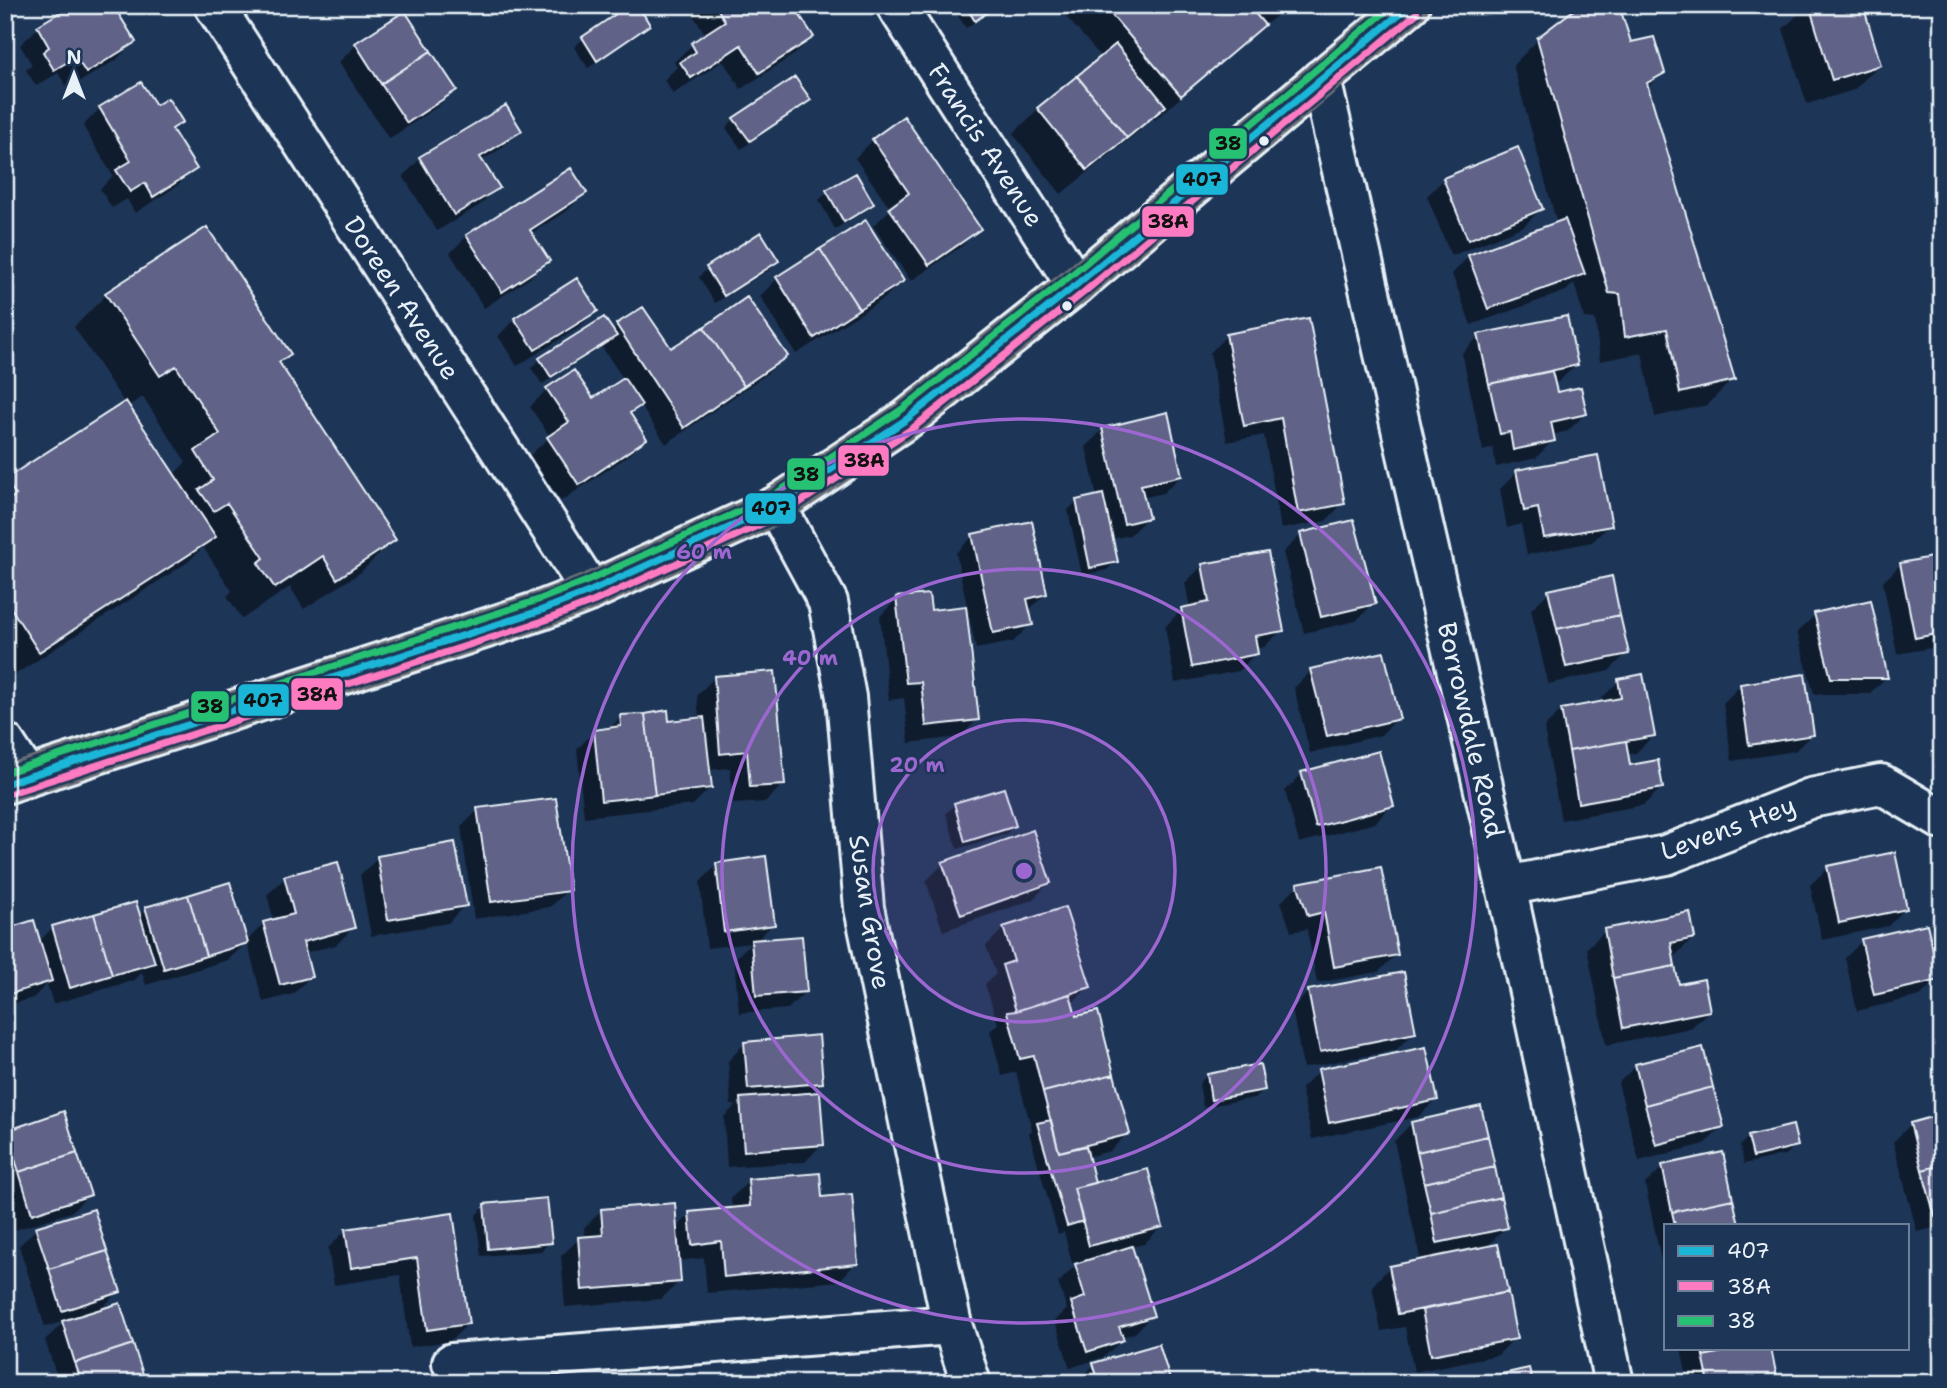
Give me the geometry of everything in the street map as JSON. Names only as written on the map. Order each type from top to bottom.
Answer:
[{"type":"main road","points":[[16,780],[542,610],[591,591],[776,506],[907,419],[1076,285],[1410,5]]},
{"type":"street","name":"Doreen Avenue","points":[[214,5],[591,591]]},
{"type":"street","name":"Francis Avenue","points":[[896,5],[1076,285]]},
{"type":"street","name":"Borrowdale Road","points":[[1321,79],[1506,886],[1614,1383]]},
{"type":"street","name":"Susan Grove","points":[[776,506],[828,602],[845,697],[864,908],[952,1325],[971,1383]]},
{"type":"street","points":[[5,743],[16,780]]},
{"type":"street","name":"Levens Hey","points":[[1506,886],[1666,855],[1811,797],[1881,784],[1942,820]]},
{"type":"street","points":[[452,1363],[952,1325]]},
{"type":"building","points":[[72,5],[113,5],[136,42],[86,73],[76,57],[54,70],[43,52],[49,47],[37,26]]},
{"type":"building","points":[[629,5],[638,5],[650,25],[597,61],[582,37]]},
{"type":"building","points":[[715,5],[793,5],[814,37],[759,73],[741,45],[691,78],[680,62],[696,52],[691,43],[725,21]]},
{"type":"building","points":[[965,5],[998,5],[975,21]]},
{"type":"building","points":[[1103,5],[1248,5],[1265,25],[1181,96]]},
{"type":"building","points":[[1580,5],[1619,5],[1631,42],[1654,37],[1665,73],[1647,83],[1735,380],[1680,393],[1667,329],[1625,337],[1620,294],[1609,293],[1537,38]]},
{"type":"building","points":[[1809,5],[1863,5],[1881,65],[1832,80]]},
{"type":"building","points":[[405,11],[431,51],[381,84],[355,43]]},
{"type":"building","points":[[1116,44],[1166,106],[1127,138],[1077,76]]},
{"type":"building","points":[[431,51],[457,90],[407,123],[381,84]]},
{"type":"building","points":[[1077,76],[1127,138],[1087,170],[1037,108]]},
{"type":"building","points":[[795,77],[811,100],[750,141],[733,118]]},
{"type":"building","points":[[141,82],[156,105],[168,98],[183,122],[172,129],[197,169],[153,197],[145,183],[130,192],[116,170],[131,161],[99,107]]},
{"type":"building","points":[[506,105],[522,131],[480,157],[500,188],[454,215],[419,157]]},
{"type":"building","points":[[904,116],[981,229],[929,265],[889,208],[909,193],[872,139]]},
{"type":"building","points":[[1518,147],[1543,209],[1468,240],[1443,178]]},
{"type":"building","points":[[571,168],[587,193],[530,230],[550,261],[502,292],[466,235]]},
{"type":"building","points":[[856,173],[874,204],[844,222],[826,190]]},
{"type":"building","points":[[1565,219],[1585,274],[1488,309],[1468,255]]},
{"type":"building","points":[[866,220],[904,281],[859,309],[820,249]]},
{"type":"building","points":[[207,227],[291,354],[279,362],[396,540],[337,579],[323,556],[275,588],[258,563],[264,558],[227,503],[214,511],[199,490],[213,480],[195,451],[220,434],[176,366],[160,376],[105,293]]},
{"type":"building","points":[[761,232],[779,261],[724,296],[706,267]]},
{"type":"building","points":[[820,249],[859,309],[814,338],[776,277]]},
{"type":"building","points":[[577,278],[598,311],[535,350],[514,318]]},
{"type":"building","points":[[747,297],[788,356],[744,386],[704,327]]},
{"type":"building","points":[[643,307],[671,348],[704,327],[744,386],[684,428],[616,324]]},
{"type":"building","points":[[1567,316],[1578,365],[1489,384],[1478,334]]},
{"type":"building","points":[[604,317],[617,336],[551,377],[539,358]]},
{"type":"building","points":[[1309,318],[1345,504],[1298,513],[1281,418],[1244,426],[1226,334]]},
{"type":"building","points":[[574,370],[593,398],[624,378],[642,405],[630,413],[647,439],[579,485],[547,437],[569,422],[546,388]]},
{"type":"building","points":[[1552,371],[1557,392],[1581,387],[1587,414],[1551,422],[1555,441],[1513,450],[1510,432],[1500,434],[1489,384]]},
{"type":"building","points":[[126,401],[216,537],[39,652],[5,599],[5,502],[16,495],[5,479]]},
{"type":"building","points":[[1168,412],[1182,476],[1141,485],[1149,518],[1124,524],[1102,428]]},
{"type":"building","points":[[1598,455],[1612,526],[1544,538],[1538,508],[1524,511],[1516,470]]},
{"type":"building","points":[[1103,494],[1118,562],[1090,568],[1076,500]]},
{"type":"building","points":[[1354,520],[1376,604],[1321,617],[1300,533]]},
{"type":"building","points":[[1032,521],[1047,594],[1027,599],[1033,625],[993,633],[972,534]]},
{"type":"building","points":[[1268,552],[1284,631],[1255,636],[1258,654],[1192,667],[1181,608],[1209,602],[1202,564]]},
{"type":"building","points":[[1942,555],[1942,633],[1915,638],[1900,563]]},
{"type":"building","points":[[1612,576],[1620,615],[1557,629],[1548,590]]},
{"type":"building","points":[[929,594],[931,610],[966,606],[979,720],[926,726],[921,682],[906,683],[896,597]]},
{"type":"building","points":[[1871,600],[1888,678],[1831,678],[1814,613]]},
{"type":"building","points":[[1620,615],[1629,654],[1566,667],[1557,629]]},
{"type":"building","points":[[1384,652],[1400,719],[1327,736],[1310,669]]},
{"type":"building","points":[[775,671],[785,785],[750,787],[747,751],[720,754],[714,676]]},
{"type":"building","points":[[1643,674],[1655,736],[1569,751],[1561,709],[1621,698],[1618,679]]},
{"type":"building","points":[[1805,674],[1814,735],[1749,745],[1740,684]]},
{"type":"building","points":[[668,710],[669,721],[704,717],[712,788],[655,795],[645,714]]},
{"type":"building","points":[[645,714],[655,795],[601,801],[594,730],[621,726],[620,715]]},
{"type":"building","points":[[1626,741],[1630,765],[1658,760],[1663,788],[1578,803],[1569,751]]},
{"type":"building","points":[[1379,751],[1394,806],[1316,827],[1301,772]]},
{"type":"building","points":[[1004,788],[1016,826],[965,842],[954,803]]},
{"type":"building","points":[[556,798],[570,891],[491,902],[477,808]]},
{"type":"building","points":[[1033,830],[1051,883],[961,915],[942,862]]},
{"type":"building","points":[[455,842],[467,906],[388,920],[377,856]]},
{"type":"building","points":[[1895,852],[1907,909],[1839,923],[1827,866]]},
{"type":"building","points":[[766,856],[775,925],[724,932],[716,863]]},
{"type":"building","points":[[338,862],[355,928],[303,942],[312,977],[280,985],[263,922],[294,914],[284,876]]},
{"type":"building","points":[[1381,867],[1398,955],[1334,967],[1324,912],[1308,916],[1297,883]]},
{"type":"building","points":[[230,882],[248,943],[206,956],[188,895]]},
{"type":"building","points":[[188,895],[206,956],[164,969],[145,907]]},
{"type":"building","points":[[136,902],[155,963],[112,975],[94,914]]},
{"type":"building","points":[[1065,907],[1091,987],[1016,1011],[1002,965],[1014,961],[1003,927]]},
{"type":"building","points":[[1690,912],[1695,938],[1671,943],[1675,966],[1613,978],[1604,929]]},
{"type":"building","points":[[94,914],[112,975],[70,988],[52,926]]},
{"type":"building","points":[[34,920],[52,981],[10,994],[5,978],[5,929]]},
{"type":"building","points":[[1927,924],[1940,980],[1874,995],[1861,939]]},
{"type":"building","points":[[802,936],[807,992],[756,996],[751,940]]},
{"type":"building","points":[[1675,966],[1679,984],[1704,979],[1710,1011],[1623,1028],[1613,978]]},
{"type":"building","points":[[1404,972],[1416,1033],[1320,1052],[1308,990]]},
{"type":"building","points":[[1070,994],[1076,1016],[1098,1011],[1114,1074],[1043,1092],[1034,1056],[1020,1059],[1007,1012]]},
{"type":"building","points":[[819,1035],[823,1083],[748,1089],[744,1042]]},
{"type":"building","points":[[1426,1047],[1438,1100],[1329,1123],[1318,1069]]},
{"type":"building","points":[[1703,1047],[1713,1087],[1645,1105],[1635,1064]]},
{"type":"building","points":[[1260,1064],[1265,1090],[1211,1100],[1207,1074]]},
{"type":"building","points":[[1114,1074],[1130,1134],[1059,1152],[1043,1092]]},
{"type":"building","points":[[1713,1087],[1724,1127],[1656,1145],[1645,1105]]},
{"type":"building","points":[[820,1092],[824,1145],[744,1151],[740,1098]]},
{"type":"building","points":[[1481,1106],[1488,1136],[1417,1152],[1411,1122]]},
{"type":"building","points":[[64,1111],[77,1153],[19,1172],[6,1131]]},
{"type":"building","points":[[1942,1114],[1942,1165],[1922,1170],[1910,1123]]},
{"type":"building","points":[[1051,1120],[1059,1152],[1086,1146],[1095,1183],[1074,1188],[1083,1221],[1067,1226],[1037,1123]]},
{"type":"building","points":[[1793,1125],[1798,1146],[1753,1157],[1748,1136]]},
{"type":"building","points":[[1488,1136],[1495,1167],[1424,1183],[1417,1152]]},
{"type":"building","points":[[1723,1152],[1733,1199],[1672,1212],[1662,1165]]},
{"type":"building","points":[[77,1153],[91,1195],[32,1214],[19,1172]]},
{"type":"building","points":[[1942,1165],[1942,1214],[1935,1216],[1922,1170]]},
{"type":"building","points":[[1495,1167],[1501,1197],[1431,1213],[1424,1183]]},
{"type":"building","points":[[1148,1169],[1163,1227],[1089,1246],[1074,1188]]},
{"type":"building","points":[[820,1173],[822,1197],[852,1194],[858,1264],[724,1277],[721,1241],[692,1245],[689,1212],[750,1206],[748,1179]]},
{"type":"building","points":[[1501,1197],[1508,1228],[1437,1243],[1431,1213]]},
{"type":"building","points":[[547,1198],[552,1243],[488,1249],[484,1204]]},
{"type":"building","points":[[1733,1199],[1739,1224],[1675,1224],[1672,1212]]},
{"type":"building","points":[[675,1203],[681,1282],[582,1290],[578,1237],[603,1235],[601,1209]]},
{"type":"building","points":[[94,1209],[107,1251],[49,1269],[35,1227]]},
{"type":"building","points":[[453,1213],[469,1324],[427,1330],[417,1258],[351,1268],[345,1229]]},
{"type":"building","points":[[1498,1244],[1508,1292],[1398,1314],[1389,1266]]},
{"type":"building","points":[[1132,1246],[1154,1316],[1119,1327],[1124,1340],[1087,1352],[1071,1302],[1085,1297],[1075,1264]]},
{"type":"building","points":[[107,1251],[121,1292],[62,1311],[49,1269]]},
{"type":"building","points":[[1508,1292],[1517,1339],[1431,1355],[1422,1310]]},
{"type":"building","points":[[120,1303],[133,1344],[75,1363],[62,1321]]},
{"type":"building","points":[[133,1344],[146,1383],[82,1383],[75,1363]]},
{"type":"building","points":[[1159,1344],[1171,1383],[1099,1383],[1093,1363]]},
{"type":"building","points":[[1702,1350],[1733,1350],[1703,1356]]},
{"type":"building","points":[[1733,1350],[1771,1350],[1778,1383],[1709,1383],[1703,1356]]},
{"type":"building","points":[[1529,1368],[1533,1383],[1462,1383]]},
{"type":"transit line","name":"38","points":[[5,773],[538,600],[587,581],[771,497],[901,410],[1069,277],[1393,5]]},
{"type":"transit line","name":"407","points":[[5,784],[542,610],[591,591],[776,506],[907,419],[1076,285],[1410,5]]},
{"type":"transit line","name":"38A","points":[[8,794],[546,620],[595,601],[781,515],[913,428],[1083,293],[1417,13]]}]
